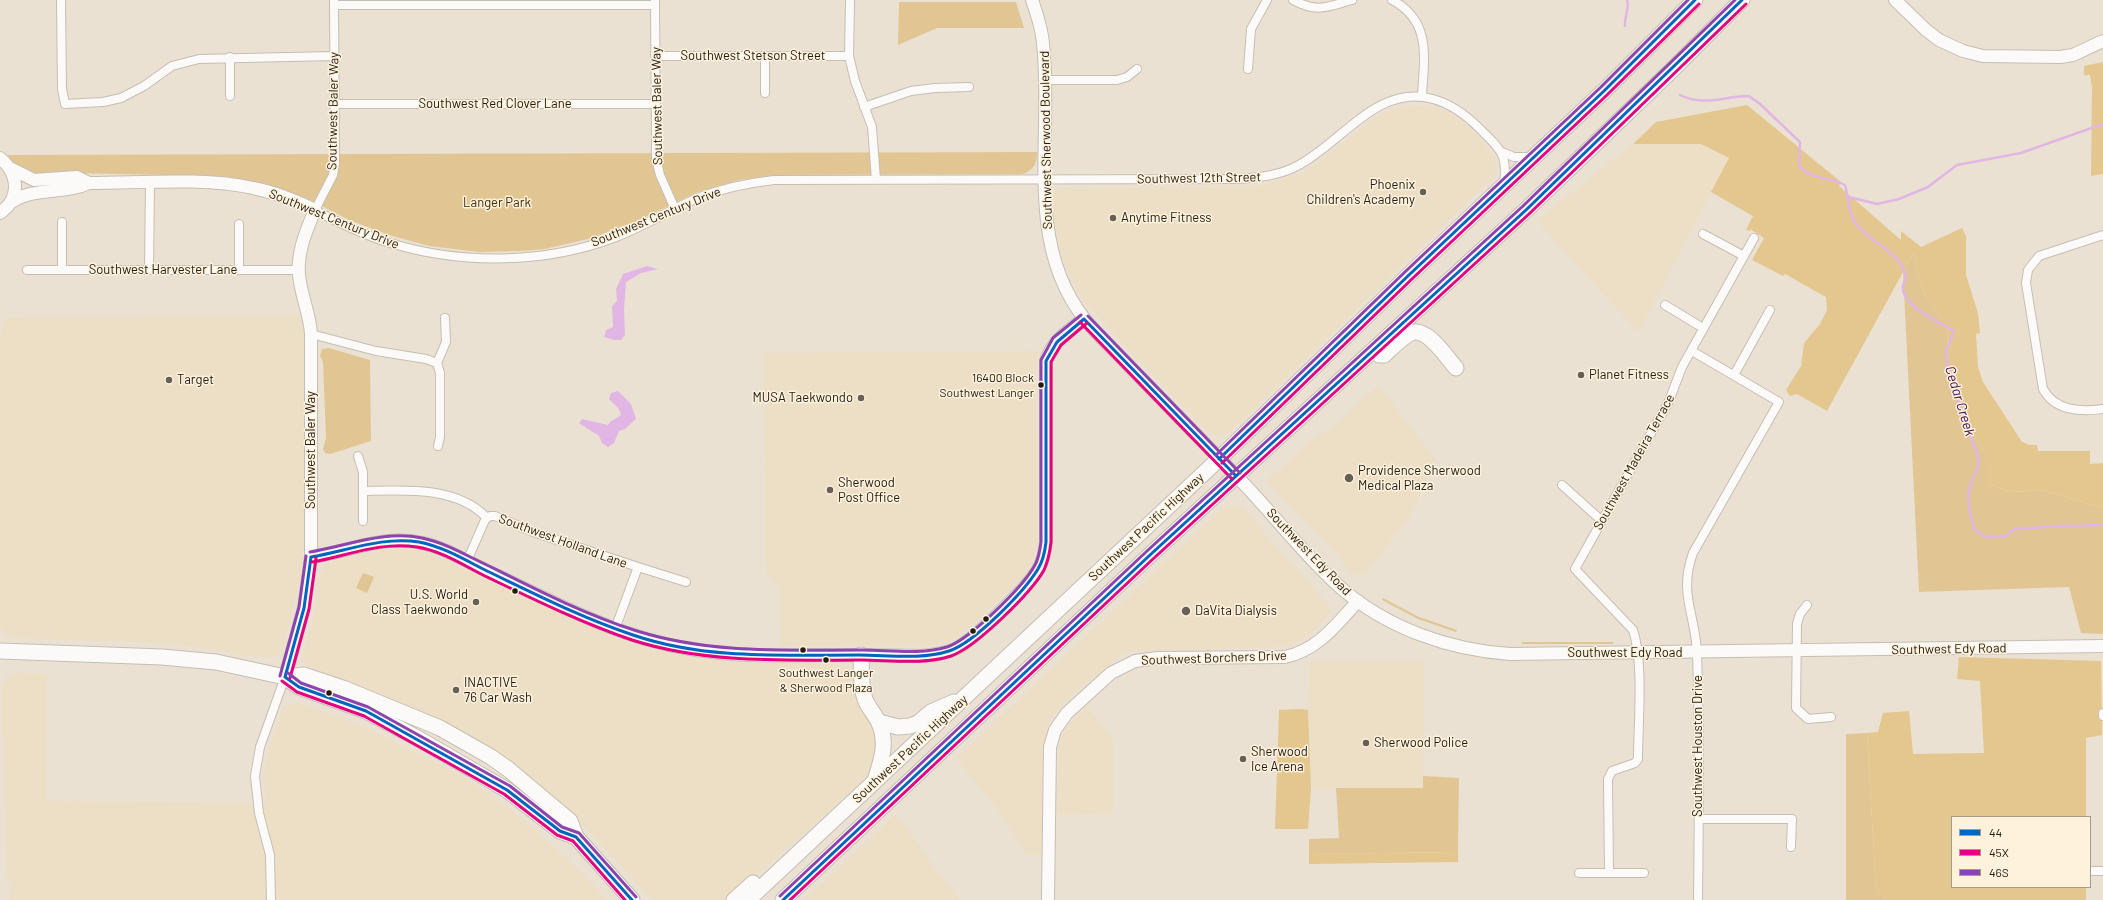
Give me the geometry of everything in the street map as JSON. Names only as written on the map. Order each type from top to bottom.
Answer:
[{"type":"highway","name":"Southwest Pacific Highway","points":[[748,900],[1219,459],[1504,186],[1695,0]]},
{"type":"highway","name":"Southwest Pacific Highway","points":[[783,900],[1236,476],[1370,355],[1596,143],[1742,0]]},
{"type":"highway","points":[[1370,355],[1384,355],[1408,335],[1417,332],[1428,337],[1456,368]]},
{"type":"highway","points":[[0,652],[162,657],[216,662],[285,677],[304,675],[372,699],[440,728],[502,765],[570,821],[576,836],[632,900]]},
{"type":"highway","points":[[862,655],[863,694],[870,710],[878,722],[884,746],[875,782]]},
{"type":"highway","points":[[285,677],[299,687],[366,711],[426,743],[507,790],[560,831],[576,836]]},
{"type":"highway","points":[[878,722],[898,727],[910,726],[918,723],[931,712],[964,698]]},
{"type":"highway","points":[[426,743],[438,743],[450,747],[484,764],[502,765]]},
{"type":"highway","points":[[734,900],[774,864],[788,862]]},
{"type":"highway","points":[[617,884],[619,900]]},
{"type":"street","points":[[62,0],[62,89],[65,104],[103,102],[120,98],[144,86],[172,66],[186,61],[230,57],[334,56]]},
{"type":"street","name":"Southwest Sherwood Boulevard","points":[[1032,0],[1042,38],[1045,80],[1046,222],[1051,251],[1063,283],[1084,320],[1219,459]]},
{"type":"street","points":[[1248,69],[1251,29],[1267,0]]},
{"type":"street","points":[[1293,0],[1307,7],[1325,8],[1352,0]]},
{"type":"street","points":[[1392,0],[1409,12],[1422,32],[1424,50],[1422,96]]},
{"type":"street","points":[[1895,0],[1918,23],[1939,40],[1963,51],[1983,56],[2060,57],[2073,55],[2103,41]]},
{"type":"street","points":[[850,2],[849,56],[864,107],[872,127],[876,180]]},
{"type":"street","points":[[334,3],[655,3]]},
{"type":"street","name":"Southwest Baler Way","points":[[271,900],[270,855],[260,813],[255,776],[260,747],[285,677],[304,608],[310,556],[311,334],[310,321],[299,270],[302,245],[334,169],[334,3]]},
{"type":"street","name":"Southwest Baler Way","points":[[655,3],[658,169],[675,209]]},
{"type":"street","name":"Southwest Stetson Street","points":[[656,56],[849,56]]},
{"type":"street","points":[[765,56],[765,93]]},
{"type":"street","points":[[230,57],[230,96]]},
{"type":"street","points":[[1045,80],[1117,80],[1127,76],[1137,69]]},
{"type":"street","points":[[864,107],[911,91],[935,88],[969,87]]},
{"type":"street","name":"Southwest 12th Street","points":[[1045,181],[1239,179],[1268,177],[1284,173],[1299,166],[1379,105],[1404,97],[1422,96],[1457,109],[1472,121],[1502,152]]},
{"type":"street","name":"Southwest Red Clover Lane","points":[[334,104],[656,104]]},
{"type":"street","points":[[0,150],[15,185],[4,210]]},
{"type":"street","points":[[1502,152],[1514,156],[1534,157]]},
{"type":"street","points":[[1502,152],[1505,164],[1504,186]]},
{"type":"street","name":"Southwest Century Drive","points":[[6,164],[34,180],[78,177],[89,183]]},
{"type":"street","name":"Southwest Century Drive","points":[[4,210],[33,193],[77,188],[89,183],[238,185],[276,194],[316,210],[366,235],[410,248],[454,256],[492,258],[541,255],[600,243],[629,232],[675,209],[717,191],[754,182],[774,180],[1045,181]]},
{"type":"street","points":[[149,270],[150,183]]},
{"type":"street","points":[[62,222],[62,270]]},
{"type":"street","points":[[239,224],[239,270]]},
{"type":"street","points":[[1703,234],[1744,256]]},
{"type":"street","points":[[2103,235],[2039,256],[2028,270],[2026,289],[2043,388],[2048,398],[2065,408],[2089,411],[2103,409]]},
{"type":"street","name":"Southwest Madeira Terrace","points":[[1637,653],[1637,640],[1634,630],[1575,569],[1669,401],[1682,367],[1754,238]]},
{"type":"street","name":"Southwest Harvester Lane","points":[[27,270],[299,270]]},
{"type":"street","points":[[1665,305],[1703,328]]},
{"type":"street","points":[[1692,351],[1734,375],[1770,310]]},
{"type":"street","points":[[438,446],[440,429],[440,373],[437,363],[446,342],[445,318]]},
{"type":"street","points":[[310,556],[343,552],[386,541],[406,540],[433,546],[615,630],[664,644],[713,653],[750,656],[928,655],[955,649],[969,640],[1017,596],[1036,573],[1042,561],[1046,542],[1046,361],[1048,354],[1058,340],[1084,320]]},
{"type":"street","points":[[311,334],[376,351],[426,359],[437,363]]},
{"type":"street","name":"Southwest Houston Drive","points":[[1698,900],[1697,653],[1685,588],[1687,569],[1693,554],[1779,402],[1734,375]]},
{"type":"street","points":[[358,456],[363,472],[364,522]]},
{"type":"street","name":"Southwest Edy Road","points":[[1219,459],[1324,571],[1358,601],[1410,630],[1443,642],[1473,650],[1510,654],[1697,653],[2103,646]]},
{"type":"street","points":[[1562,485],[1602,521]]},
{"type":"street","points":[[364,491],[406,490],[441,494],[481,511],[488,518]]},
{"type":"street","name":"Southwest Holland Lane","points":[[467,561],[488,518],[495,516],[501,517],[533,532],[638,568],[686,582]]},
{"type":"street","name":"Southwest Holland Lane","points":[[615,630],[638,568]]},
{"type":"street","name":"Southwest Borchers Drive","points":[[1048,900],[1050,746],[1059,723],[1075,705],[1111,673],[1126,664],[1139,660],[1292,656],[1322,640],[1358,601]]},
{"type":"street","points":[[1807,605],[1802,610],[1797,624],[1796,708],[1808,719],[1831,717]]},
{"type":"street","points":[[1609,873],[1608,779],[1612,771],[1635,763],[1638,759],[1639,666],[1637,653]]},
{"type":"street","points":[[1698,819],[1792,819],[1791,848]]},
{"type":"street","points":[[2094,871],[2103,871]]},
{"type":"street","points":[[1579,873],[1644,873]]},
{"type":"shaded area","points":[[2103,62],[2103,174],[2091,176],[2092,88],[2090,75],[2084,75],[2084,66]]},
{"type":"shaded area","points":[[1408,105],[1439,108],[1467,125],[1496,158],[1497,171],[1491,179],[1232,430],[1226,434],[1219,435],[1205,429],[1154,377],[1082,299],[1071,279],[1060,249],[1053,213],[1054,191],[1060,188],[1251,187],[1269,184],[1301,173],[1319,162],[1373,119],[1385,112]]},
{"type":"shaded area","points":[[1747,105],[1841,182],[1839,186],[1901,240],[1901,231],[1921,247],[1962,228],[1966,236],[1966,275],[1978,313],[1980,333],[1976,334],[1978,367],[1983,382],[2022,442],[2029,445],[2037,445],[2038,451],[2090,451],[2090,464],[2103,463],[2103,508],[2042,490],[2011,492],[1988,484],[1988,460],[1963,416],[1947,369],[1948,328],[1926,296],[1918,277],[1914,252],[1827,411],[1797,394],[1790,396],[1786,390],[1801,366],[1804,343],[1820,324],[1827,310],[1826,297],[1785,274],[1783,276],[1752,260],[1764,238],[1750,229],[1750,231],[1746,230],[1753,216],[1711,192],[1729,158],[1701,144],[1633,144],[1656,122]]},
{"type":"shaded area","points":[[1633,144],[1701,144],[1729,158],[1638,332],[1537,221]]},
{"type":"shaded area","points":[[647,266],[658,269],[641,273],[626,282],[624,309],[625,335],[621,340],[614,340],[604,337],[606,330],[613,327],[612,306],[617,301],[616,289],[623,274]]},
{"type":"shaded area","points":[[304,315],[306,353],[305,534],[300,582],[282,651],[277,656],[264,658],[170,643],[12,638],[6,635],[0,627],[0,338],[5,318]]},
{"type":"shaded area","points":[[1039,351],[1035,376],[1037,547],[1032,563],[1023,577],[960,636],[948,643],[934,645],[781,646],[780,586],[766,572],[764,353]]},
{"type":"shaded area","name":"Providence Sherwood Medical Plaza","points":[[1378,385],[1437,461],[1426,472],[1429,474],[1413,511],[1366,574],[1363,572],[1360,575],[1355,575],[1347,569],[1334,550],[1266,481],[1316,437],[1334,427]]},
{"type":"shaded area","points":[[618,391],[631,404],[636,419],[625,429],[619,431],[614,443],[608,447],[602,443],[599,436],[579,423],[582,419],[608,425],[621,415],[619,409],[609,399],[611,393]]},
{"type":"shaded area","points":[[1224,507],[1242,507],[1331,608],[1327,617],[1312,633],[1290,646],[1134,651],[1124,653],[1109,664],[1065,702],[1050,720],[1043,748],[1044,854],[1027,855],[996,807],[956,758]]},
{"type":"shaded area","points":[[406,548],[423,550],[605,634],[644,647],[687,657],[730,662],[836,664],[844,666],[854,675],[861,706],[878,738],[874,767],[868,776],[728,900],[653,900],[586,828],[554,801],[406,706],[364,688],[316,672],[305,665],[302,658],[303,651],[312,624],[317,601],[318,580],[324,565],[331,562],[389,549]]},
{"type":"shaded area","points":[[1959,657],[2101,661],[2102,735],[2086,738],[2086,816],[1951,816],[1951,888],[2086,888],[2086,900],[1887,900],[1876,890],[1867,733],[1878,732],[1883,713],[1909,711],[1913,754],[1984,753],[1980,681],[1957,679]]},
{"type":"shaded area","name":"Sherwood Police","points":[[1310,661],[1424,661],[1423,788],[1311,789],[1308,710]]},
{"type":"shaded area","points":[[16,673],[47,674],[46,801],[266,803],[264,781],[266,758],[283,708],[297,702],[360,725],[466,778],[528,823],[581,872],[607,900],[9,900],[10,885],[7,878],[2,690],[7,676]]},
{"type":"shaded area","points":[[1087,707],[1113,739],[1113,813],[1057,815],[1059,746],[1062,735],[1067,727]]},
{"type":"shaded area","points":[[1279,710],[1308,710],[1311,789],[1308,829],[1275,829]]},
{"type":"shaded area","points":[[896,814],[959,900],[804,900]]},
{"type":"shaded area","points":[[1458,852],[1458,862],[1309,864],[1309,854]]},
{"type":"green space","points":[[899,2],[1016,2],[1024,28],[937,28],[898,45]]},
{"type":"green space","name":"Langer Park","points":[[1037,152],[1036,160],[1032,169],[1022,174],[778,175],[739,180],[698,192],[639,220],[592,238],[545,249],[479,252],[429,246],[389,235],[349,220],[306,198],[265,184],[216,176],[67,173],[38,176],[15,164],[7,155]]},
{"type":"green space","points":[[1914,252],[1918,277],[1926,296],[1948,328],[1947,369],[1963,416],[1988,460],[1988,484],[2011,492],[2042,490],[2103,508],[2103,634],[2081,633],[2069,587],[1919,592],[1903,272]]},
{"type":"green space","points":[[329,348],[370,360],[371,441],[330,454],[325,453],[323,449],[326,438],[323,362],[320,356],[322,349]]},
{"type":"green space","points":[[363,573],[374,577],[367,593],[356,588]]},
{"type":"green space","points":[[1383,598],[1419,617],[1457,630],[1456,632],[1418,619],[1382,600]]},
{"type":"green space","points":[[1522,642],[1613,642],[1613,644],[1522,644]]},
{"type":"green space","points":[[1867,733],[1876,890],[1887,900],[1846,900],[1846,734]]},
{"type":"green space","points":[[1423,776],[1459,778],[1458,852],[1309,854],[1309,839],[1339,838],[1336,788],[1423,788]]},
{"type":"waterway","name":"Cedar Creek","points":[[1625,26],[1628,6],[1627,0]]},
{"type":"waterway","name":"Cedar Creek","points":[[1680,95],[1706,101],[1749,96],[1760,104],[1800,142],[1799,166],[1803,170],[1814,176],[1833,180],[1845,185],[1850,212],[1854,221],[1865,233],[1893,255],[1902,266],[1906,278],[1903,286],[1904,294],[1908,300],[1922,313],[1954,331],[1946,351],[1948,373],[1979,459],[1968,495],[1970,513],[1975,530],[1986,537],[2000,537],[2008,535],[2014,529],[2103,525]]},
{"type":"waterway","points":[[1849,197],[1877,204],[1899,199],[1928,187],[1957,165],[2021,153],[2103,124]]},
{"type":"transit line","name":"46S","points":[[1216,455],[1407,270],[1601,87],[1688,0]]},
{"type":"transit line","name":"44","points":[[1219,459],[1410,274],[1604,91],[1695,0]]},
{"type":"transit line","name":"46S","points":[[780,896],[1147,551],[1523,206],[1735,0]]},
{"type":"transit line","name":"44","points":[[783,900],[1150,555],[1526,210],[1742,0]]},
{"type":"transit line","name":"45X","points":[[1222,463],[1413,278],[1607,95],[1699,4]]},
{"type":"transit line","name":"45X","points":[[790,900],[1153,559],[1529,214],[1746,4]]},
{"type":"transit line","name":"46S","points":[[310,552],[380,537],[408,536],[431,540],[456,550],[580,610],[637,631],[693,644],[749,649],[904,652],[926,651],[947,647],[968,634],[995,612],[1029,575],[1035,565],[1040,551],[1041,542],[1041,360],[1053,338],[1081,315]]},
{"type":"transit line","name":"46S","points":[[1088,316],[1240,473]]},
{"type":"transit line","name":"44","points":[[1084,319],[1236,476]]},
{"type":"transit line","name":"44","points":[[311,557],[365,545],[392,541],[419,542],[428,544],[454,554],[541,597],[595,621],[633,635],[688,649],[773,655],[916,656],[938,654],[949,651],[971,638],[998,616],[1031,579],[1041,563],[1046,542],[1046,361],[1057,342],[1084,319]]},
{"type":"transit line","name":"45X","points":[[1080,322],[1232,479]]},
{"type":"transit line","name":"45X","points":[[312,562],[364,550],[390,546],[417,547],[426,549],[452,559],[521,593],[595,626],[632,640],[660,648],[689,653],[717,657],[774,660],[918,661],[940,659],[951,656],[962,651],[988,631],[1028,592],[1044,570],[1049,556],[1051,542],[1051,362],[1061,345],[1087,323]]},
{"type":"transit line","name":"46S","points":[[280,676],[299,607],[306,556]]},
{"type":"transit line","name":"44","points":[[285,677],[304,608],[311,557]]},
{"type":"transit line","name":"45X","points":[[290,678],[309,609],[316,558]]},
{"type":"transit line","name":"46S","points":[[288,673],[301,683],[368,707],[510,786],[562,827],[579,833],[636,897]]},
{"type":"transit line","name":"44","points":[[285,677],[299,687],[366,711],[507,790],[560,831],[576,837],[632,900]]},
{"type":"transit line","name":"45X","points":[[282,681],[297,692],[364,716],[504,794],[557,835],[573,841],[625,900]]},
{"type":"place","name":"Phoenix Children's Academy","points":[[1423,192]]},
{"type":"place","name":"Anytime Fitness","points":[[1113,218]]},
{"type":"place","name":"Planet Fitness","points":[[1581,375]]},
{"type":"place","name":"Target","points":[[169,380]]},
{"type":"place","name":"16400 Block Southwest Langer","points":[[1041,385]]},
{"type":"place","name":"MUSA Taekwondo","points":[[861,398]]},
{"type":"place","name":"Providence Sherwood Medical Plaza","points":[[1349,478]]},
{"type":"place","name":"Sherwood Post Office","points":[[830,490]]},
{"type":"place","name":"U.S. World Class Taekwondo","points":[[476,602]]},
{"type":"place","name":"DaVita Dialysis","points":[[1186,611]]},
{"type":"place","name":"Southwest Langer & Sherwood Plaza","points":[[826,660]]},
{"type":"place","name":"INACTIVE 76 Car Wash","points":[[456,690]]},
{"type":"place","name":"Sherwood Police","points":[[1366,743]]},
{"type":"place","name":"Sherwood Ice Arena","points":[[1243,759]]}]
